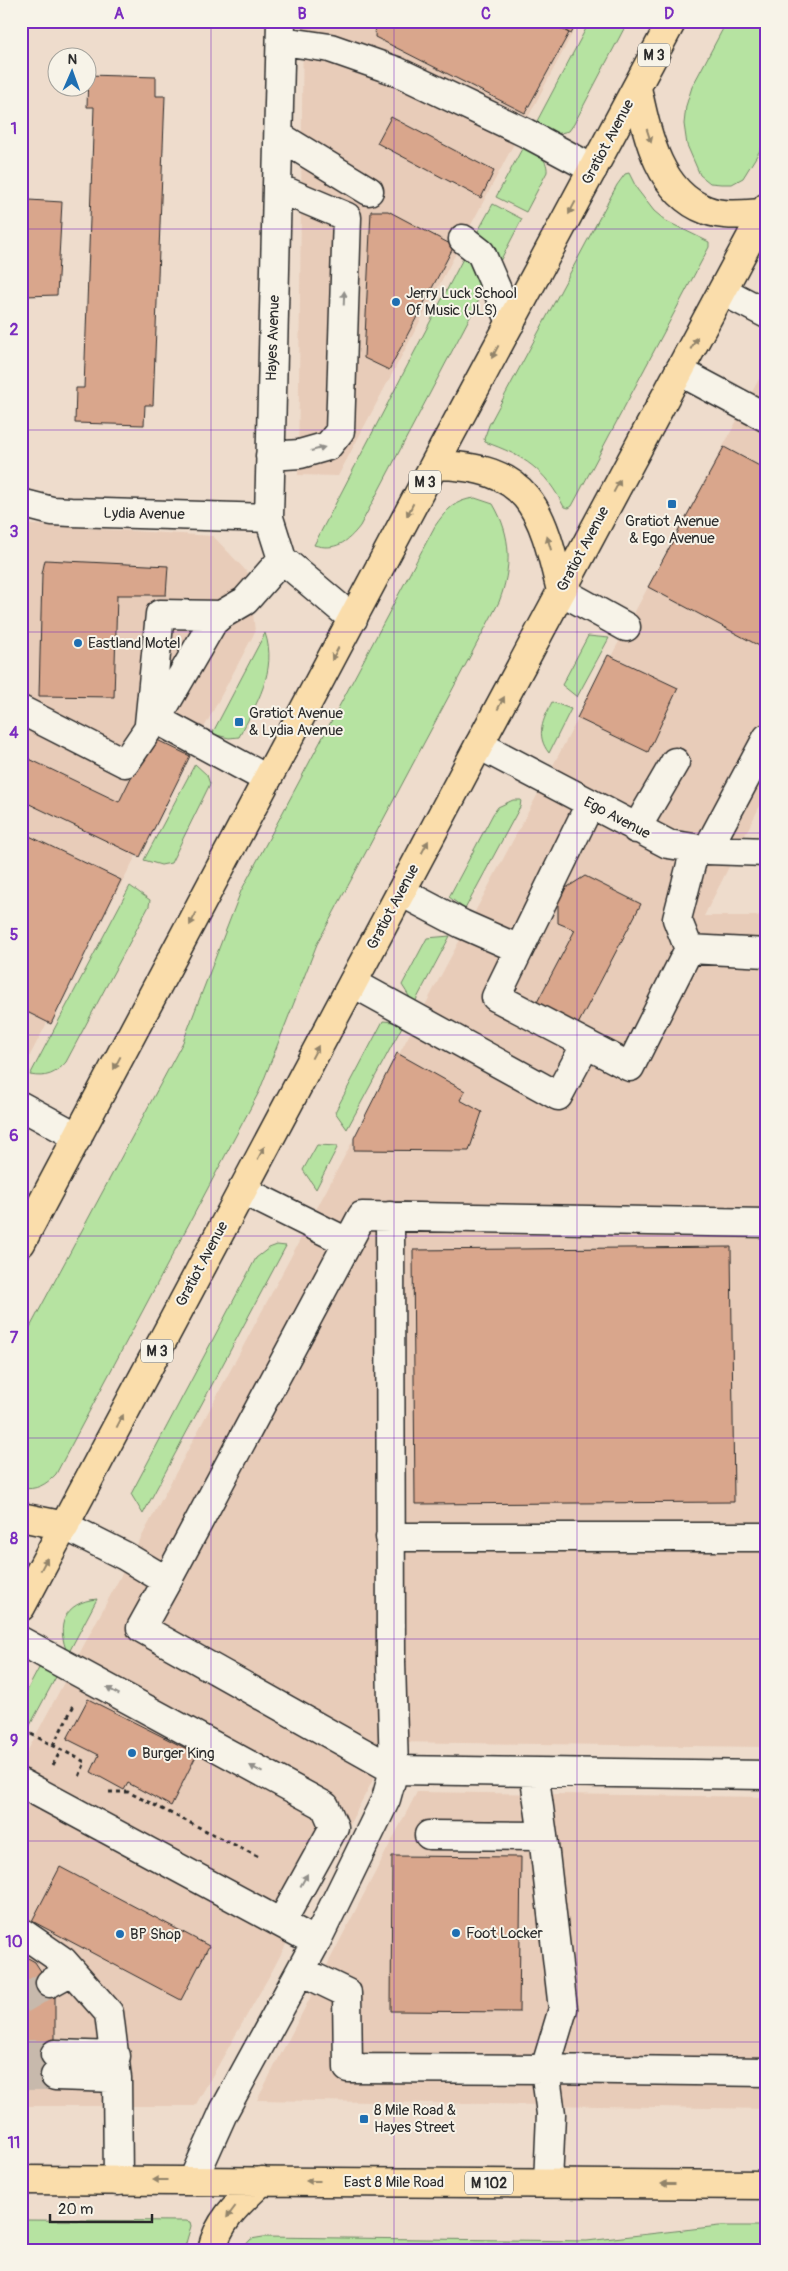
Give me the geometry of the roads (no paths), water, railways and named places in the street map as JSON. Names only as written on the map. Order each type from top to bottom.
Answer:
[{"type":"main road","name":"Gratiot Avenue","points":[[21,1243],[29,1211],[78,1137],[672,21]]},
{"type":"main road","points":[[637,88],[654,152],[664,173],[690,202],[708,211],[731,215],[766,212]]},
{"type":"main road","name":"Gratiot Avenue","points":[[21,1607],[479,744],[766,212]]},
{"type":"main road","points":[[434,465],[459,465],[490,472],[517,487],[537,510],[549,541],[561,591]]},
{"type":"main road","points":[[21,1517],[65,1526]]},
{"type":"main road","name":"East 8 Mile Road","points":[[21,2180],[767,2185]]},
{"type":"main road","points":[[212,2250],[220,2227],[234,2208],[262,2181]]},
{"type":"street","name":"Hayes Avenue","points":[[282,31],[269,518],[282,559]]},
{"type":"street","points":[[282,31],[396,71],[526,133],[593,169]]},
{"type":"street","points":[[279,136],[369,191]]},
{"type":"street","points":[[270,456],[300,454],[328,446],[340,431],[347,217],[278,188]]},
{"type":"street","points":[[463,239],[481,253],[511,322]]},
{"type":"street","points":[[723,291],[767,314]]},
{"type":"street","points":[[679,371],[767,418]]},
{"type":"street","name":"Lydia Avenue","points":[[21,502],[52,511],[269,518]]},
{"type":"street","points":[[21,710],[125,762],[166,703],[214,622],[221,615],[245,601],[282,559],[353,620]]},
{"type":"street","points":[[561,591],[626,627]]},
{"type":"street","points":[[151,723],[160,614],[221,615]]},
{"type":"street","points":[[151,723],[267,780]]},
{"type":"street","points":[[590,804],[496,997],[630,1067],[689,949],[678,919],[701,850],[767,738]]},
{"type":"street","name":"Ego Avenue","points":[[479,744],[636,829],[668,844],[701,850],[767,852]]},
{"type":"street","points":[[636,829],[675,762]]},
{"type":"street","points":[[401,892],[462,924],[519,949]]},
{"type":"street","points":[[689,949],[767,953]]},
{"type":"street","points":[[352,983],[558,1096],[586,1044]]},
{"type":"street","points":[[21,1106],[78,1137]]},
{"type":"street","points":[[242,1190],[347,1242]]},
{"type":"street","points":[[767,1223],[362,1216],[142,1628],[394,1770],[767,1774]]},
{"type":"street","points":[[192,2180],[224,2110],[316,1942],[386,1799],[394,1770],[390,1537],[390,1216]]},
{"type":"street","points":[[65,1526],[125,1556],[167,1581]]},
{"type":"street","points":[[390,1537],[767,1537]]},
{"type":"street","points":[[21,1640],[326,1806],[334,1827],[281,1923]]},
{"type":"street","points":[[534,1772],[563,2009],[545,2069],[551,2114],[548,2183]]},
{"type":"street","points":[[21,1783],[316,1942]]},
{"type":"street","points":[[429,1835],[543,1836]]},
{"type":"street","points":[[21,1932],[62,1961],[61,1977],[109,2013],[117,2067],[118,2181]]},
{"type":"street","points":[[301,1971],[347,1993],[348,2068],[767,2072]]},
{"type":"street","points":[[55,2065],[117,2067]]},
{"type":"tunnel","points":[[21,2000],[50,1983]]},
{"type":"tunnel","points":[[21,2054],[55,2054]]},
{"type":"tunnel","points":[[21,2076],[55,2076]]},
{"type":"place","name":"Jerry Luck School Of Music (JLS)","points":[[396,302]]},
{"type":"place","name":"Gratiot Avenue & Ego Avenue","points":[[672,504]]},
{"type":"place","name":"Eastland Motel","points":[[78,643]]},
{"type":"place","name":"Gratiot Avenue & Lydia Avenue","points":[[239,722]]},
{"type":"place","name":"Burger King","points":[[132,1753]]},
{"type":"place","name":"Foot Locker","points":[[456,1933]]},
{"type":"place","name":"BP Shop","points":[[120,1934]]},
{"type":"place","name":"8 Mile Road & Hayes Street","points":[[364,2119]]}]
